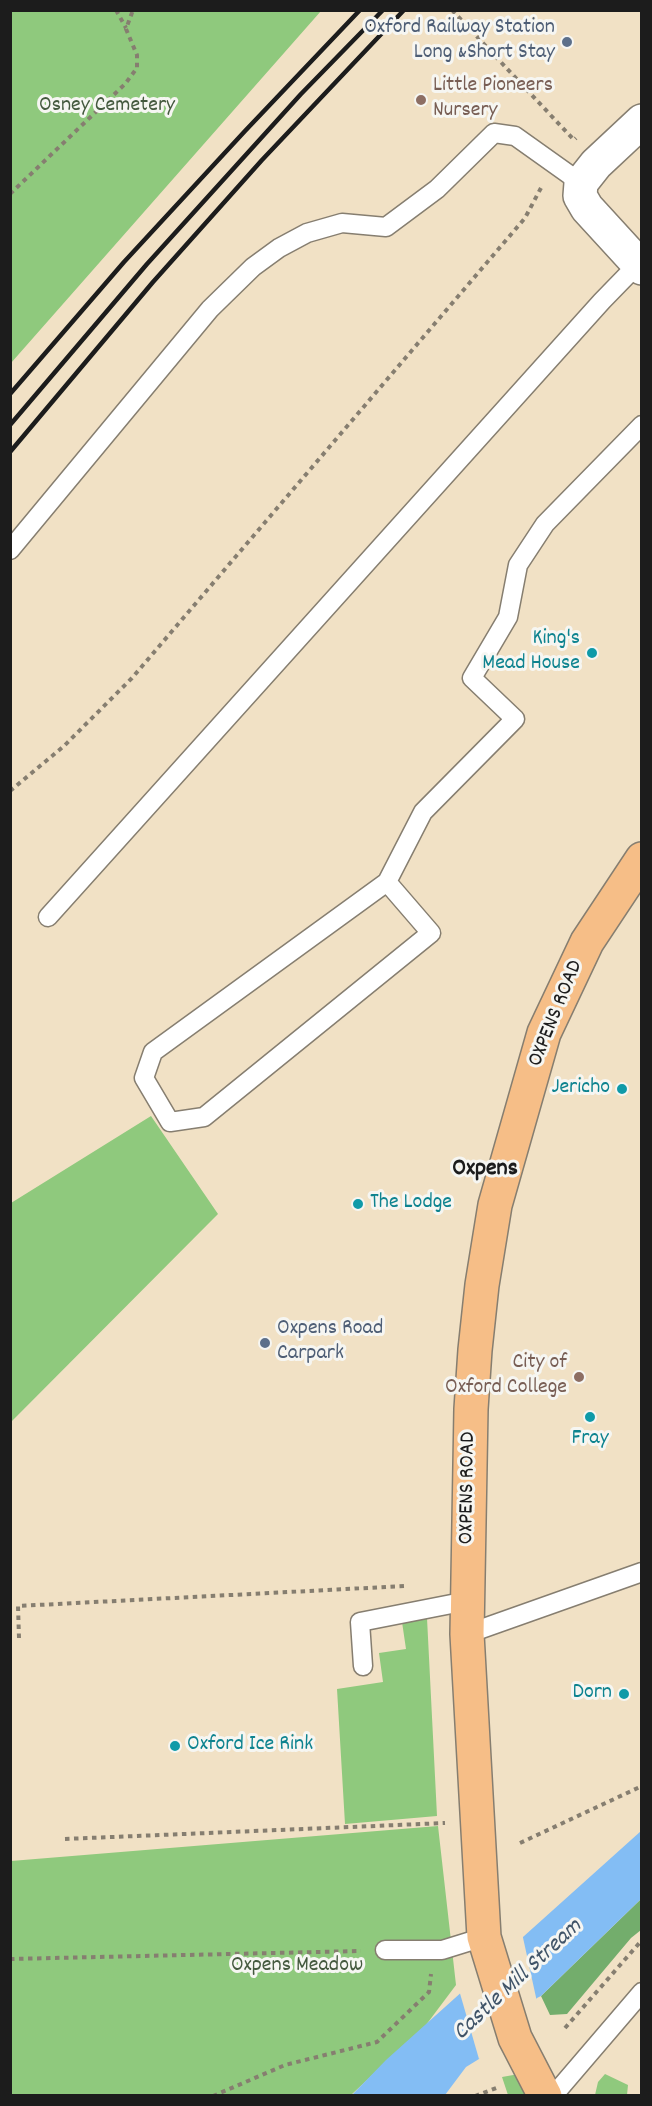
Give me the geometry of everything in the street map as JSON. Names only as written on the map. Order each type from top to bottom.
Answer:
[{"type":"main road","name":"OXPENS ROAD","points":[[545,2096],[515,2037],[487,1947],[467,1634],[473,1374],[482,1285],[495,1205],[544,1033],[586,942],[642,859]]},
{"type":"street","points":[[640,266],[587,208],[581,190],[596,164],[642,121]]},
{"type":"lane","points":[[10,550],[210,309],[253,267],[270,255],[307,233],[342,223],[386,227],[437,189],[495,133],[515,136],[554,164],[581,190]]},
{"type":"lane","points":[[48,916],[610,292],[640,266]]},
{"type":"lane","points":[[387,882],[430,933],[204,1117],[170,1122],[144,1078],[153,1052],[387,882],[423,812],[515,719],[472,678],[508,617],[518,565],[545,524],[642,425]]},
{"type":"lane","points":[[467,1634],[642,1572]]},
{"type":"lane","points":[[363,1666],[360,1622],[467,1601]]},
{"type":"lane","points":[[386,1950],[434,1950],[460,1946],[487,1947]]},
{"type":"lane","points":[[553,2096],[642,1992]]},
{"type":"path","points":[[10,194],[125,84],[137,68],[137,55],[116,10]]},
{"type":"path","points":[[126,28],[133,10]]},
{"type":"path","points":[[452,10],[574,140]]},
{"type":"path","points":[[10,791],[64,747],[139,669],[525,218],[554,164]]},
{"type":"path","points":[[19,1638],[18,1606],[415,1585]]},
{"type":"path","points":[[520,1844],[642,1786]]},
{"type":"path","points":[[65,1839],[448,1823]]},
{"type":"path","points":[[566,2028],[642,1940]]},
{"type":"path","points":[[10,1959],[386,1950]]},
{"type":"path","points":[[213,2096],[285,2065],[377,2042],[429,1992],[434,1950]]},
{"type":"path","points":[[478,2095],[499,2086]]},
{"type":"green space","name":"Osney Cemetery","points":[[10,11],[321,11],[11,363]]},
{"type":"green space","points":[[151,1116],[218,1214],[11,1422],[11,1203]]},
{"type":"green space","points":[[427,1618],[437,1816],[345,1824],[337,1689],[383,1682],[379,1653],[406,1649],[402,1622]]},
{"type":"green space","name":"Oxpens Meadow","points":[[438,1826],[456,1985],[426,2025],[351,2095],[11,2096],[11,1861]]},
{"type":"green space","points":[[641,1899],[641,1930],[631,1938],[567,2014],[550,2015],[541,1996]]},
{"type":"green space","points":[[519,2074],[528,2095],[508,2095],[502,2077]]},
{"type":"green space","points":[[605,2074],[628,2085],[627,2095],[595,2095],[598,2082]]},
{"type":"water","name":"Castle Mill Stream","points":[[641,1831],[641,1899],[537,1998],[479,2059],[466,2067],[445,2095],[351,2096],[386,2060]]},
{"type":"pier","points":[[522,1933],[537,2002],[488,2054],[479,2059],[459,1990]]},
{"type":"railway","points":[[10,394],[124,262],[360,10]]},
{"type":"railway","points":[[10,425],[147,264],[301,94],[383,10]]},
{"type":"railway","points":[[10,452],[153,282],[262,160],[404,10]]},
{"type":"place","name":"Oxford Railway Station Long &Short Stay","points":[[567,42]]},
{"type":"place","name":"Little Pioneers Nursery","points":[[421,100]]},
{"type":"place","name":"King's Mead House","points":[[592,653]]},
{"type":"place","name":"Jericho","points":[[622,1089]]},
{"type":"place","name":"The Lodge","points":[[358,1204]]},
{"type":"place","name":"Oxpens Road Carpark","points":[[265,1343]]},
{"type":"place","name":"City of Oxford College","points":[[579,1377]]},
{"type":"place","name":"Fray","points":[[590,1417]]},
{"type":"place","name":"Dorn","points":[[624,1694]]},
{"type":"place","name":"Oxford Ice Rink","points":[[175,1746]]},
{"type":"district","name":"Oxpens","points":[[485,1171]]}]
